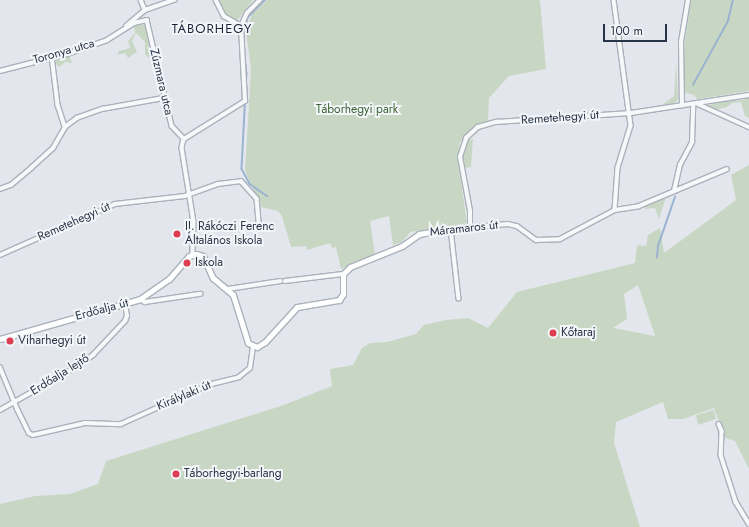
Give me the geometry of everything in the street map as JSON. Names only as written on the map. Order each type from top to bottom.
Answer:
[{"type":"street","points":[[141,0],[145,10]]},
{"type":"street","name":"Toronya utca","points":[[0,71],[107,40],[145,10],[174,0]]},
{"type":"street","points":[[216,0],[224,16],[241,26]]},
{"type":"street","points":[[228,289],[343,274],[343,294],[339,300],[297,307],[265,342],[252,347],[248,343],[238,304],[228,289],[214,278],[203,256],[192,254],[194,231],[190,194],[182,148],[184,139],[244,103],[245,68],[241,26],[247,13],[260,0]]},
{"type":"street","points":[[614,0],[625,96],[631,113],[629,134],[618,168],[616,210]]},
{"type":"street","points":[[682,106],[681,42],[688,0]]},
{"type":"street","name":"Toronya utca","points":[[124,28],[147,20]]},
{"type":"street","name":"Zúzmara utca","points":[[147,20],[163,98],[172,126],[184,139]]},
{"type":"street","points":[[52,56],[59,113],[65,127]]},
{"type":"street","name":"Remetehegyi út","points":[[470,227],[470,211],[460,157],[463,143],[472,131],[496,122],[631,113],[694,105],[749,95]]},
{"type":"street","points":[[0,189],[17,180],[53,148],[65,127],[77,118],[102,109],[163,98]]},
{"type":"street","points":[[698,104],[749,127]]},
{"type":"street","points":[[674,191],[680,165],[692,142],[694,105]]},
{"type":"street","name":"Máramaros út","points":[[343,274],[350,267],[402,246],[420,234],[441,230],[508,224],[543,241],[560,239],[616,210],[639,206],[727,169]]},
{"type":"street","name":"Remetehegyi út","points":[[0,255],[115,204],[190,194],[218,184],[244,182],[259,204],[258,224]]},
{"type":"street","points":[[451,229],[459,299]]},
{"type":"street","name":"Erdőalja út","points":[[0,339],[125,305],[140,299],[169,279],[192,254]]},
{"type":"street","points":[[140,299],[145,302],[200,294]]},
{"type":"street","name":"Erdőalja lejtő","points":[[14,402],[71,370],[93,355],[125,321],[127,316],[125,305]]},
{"type":"street","name":"Királylaki út","points":[[0,367],[14,402],[29,433],[33,434],[85,423],[121,424],[208,385],[244,374],[251,364],[252,347]]},
{"type":"street","points":[[0,410],[14,402]]},
{"type":"street","points":[[4,408],[12,406],[18,410]]},
{"type":"street","points":[[719,424],[722,431],[720,455],[736,502],[749,524]]},
{"type":"green space","points":[[219,0],[253,0],[237,21],[224,13]]},
{"type":"green space","name":"Táborhegyi park","points":[[267,0],[540,0],[546,69],[509,76],[489,98],[488,121],[472,127],[460,142],[458,158],[467,223],[410,232],[402,242],[393,245],[389,216],[370,221],[375,254],[341,269],[336,247],[332,248],[330,243],[307,250],[306,246],[291,247],[282,216],[278,211],[261,207],[245,171],[251,69],[246,32],[252,14]]},
{"type":"green space","points":[[691,0],[749,0],[749,91],[697,99],[694,95],[683,92],[683,54]]},
{"type":"green space","points":[[142,24],[145,26],[151,55],[149,58],[145,54],[145,42],[136,33],[132,41],[137,52],[128,58],[125,53],[117,55],[119,51],[130,48],[128,41],[135,33],[134,25]]},
{"type":"green space","points":[[69,54],[72,63],[65,62],[59,67],[55,63],[55,60]]},
{"type":"green space","points":[[676,63],[678,100],[674,104],[662,105],[674,96]]},
{"type":"green space","points":[[749,98],[749,118],[745,116],[741,102],[732,103],[727,107],[715,110],[707,106],[718,102],[738,99],[739,101]]},
{"type":"green space","points":[[473,139],[471,167],[464,168],[463,151],[468,140]]},
{"type":"green space","points":[[749,165],[749,469],[735,441],[725,438],[714,408],[683,419],[668,419],[663,402],[616,422],[614,443],[640,527],[0,527],[0,504],[35,496],[70,494],[98,484],[106,461],[281,406],[332,386],[330,369],[353,365],[362,348],[370,343],[387,342],[416,334],[424,325],[446,320],[468,318],[488,328],[517,292],[635,263],[637,245],[646,246],[648,235],[660,228],[664,253],[736,200],[731,175]],"holes":[[[638,285],[655,336],[613,328],[627,319],[624,294]]]},
{"type":"green space","points":[[666,197],[659,219],[655,208],[645,209],[645,207]]},
{"type":"green space","points":[[714,410],[716,419],[698,425],[696,415]]},
{"type":"waterway","points":[[243,33],[248,17],[265,0]]},
{"type":"waterway","points":[[693,85],[728,21],[733,0]]},
{"type":"waterway","points":[[243,37],[247,73],[242,169],[250,184],[267,196]]},
{"type":"waterway","points":[[657,258],[658,246],[675,197]]},
{"type":"place","name":"II. Rákóczi Ferenc Általános Iskola","points":[[177,234]]},
{"type":"place","name":"Iskola","points":[[187,263]]},
{"type":"place","name":"Kőtaraj","points":[[553,333]]},
{"type":"place","name":"Viharhegyi út","points":[[10,341]]},
{"type":"place","name":"Táborhegyi-barlang","points":[[176,474]]},
{"type":"district","name":"TÁBORHEGY","points":[[212,29]]}]
